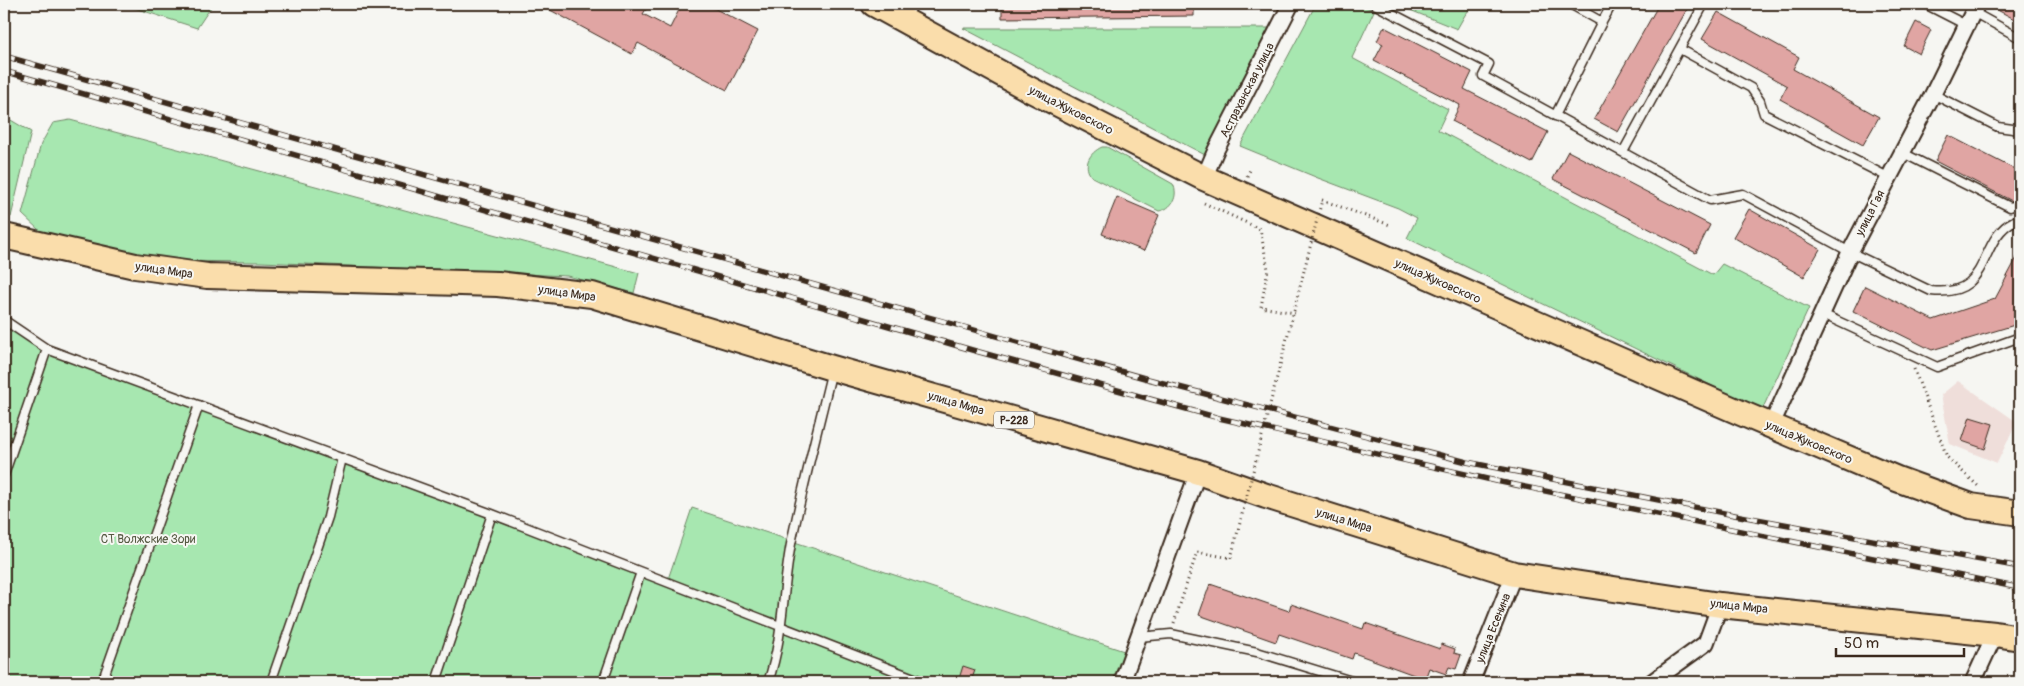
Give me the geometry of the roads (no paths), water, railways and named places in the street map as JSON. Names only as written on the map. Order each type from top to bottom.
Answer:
[{"type":"main road","name":"улица Жуковского","points":[[874,4],[909,12],[1029,89],[1204,178],[1771,426],[1935,494],[1971,506],[2020,513]]},
{"type":"main road","name":"улица Мира","points":[[4,236],[135,266],[207,276],[498,284],[592,295],[832,368],[1198,472],[1266,496],[1514,574],[1720,604],[2020,638]]},
{"type":"street","name":"Астраханская улица","points":[[1204,178],[1216,150],[1291,4]]},
{"type":"street","name":"улица Гая","points":[[1771,426],[1820,313],[1972,14]]},
{"type":"street","points":[[1122,682],[1198,472]]},
{"type":"street","name":"улица Есенина","points":[[1471,682],[1514,574]]},
{"type":"street","points":[[1652,682],[1706,643],[1720,604]]},
{"type":"street","points":[[1973,682],[1995,634]]},
{"type":"lane","points":[[1374,4],[1489,64],[1483,76],[1710,200],[1743,194],[1850,252],[1931,291],[1945,293],[1961,289],[1973,279],[2001,230],[2014,221],[2020,222]]},
{"type":"lane","points":[[1570,4],[1602,22]]},
{"type":"lane","points":[[1555,116],[1612,4]]},
{"type":"lane","points":[[1623,152],[1704,4]]},
{"type":"lane","points":[[1925,4],[1972,14],[2020,38]]},
{"type":"lane","points":[[1680,49],[1751,88],[1760,101],[1764,114],[1888,178]]},
{"type":"lane","points":[[1933,94],[1998,127],[2020,130]]},
{"type":"lane","points":[[1901,152],[2010,207],[2020,204]]},
{"type":"lane","points":[[1820,313],[1937,367],[2020,337]]},
{"type":"lane","points":[[4,320],[47,349],[492,514],[924,682]]},
{"type":"lane","points":[[4,475],[47,349]]},
{"type":"lane","points":[[768,682],[774,666],[782,627],[791,545],[832,368]]},
{"type":"lane","points":[[102,682],[199,405]]},
{"type":"lane","points":[[271,682],[328,517],[342,458]]},
{"type":"lane","points":[[436,682],[492,514]]},
{"type":"lane","points":[[603,682],[641,572]]},
{"type":"lane","points":[[1139,637],[1171,634],[1257,652],[1355,682]]},
{"type":"railway","points":[[4,56],[1148,379],[1467,462],[1729,514],[2020,567]]},
{"type":"railway","points":[[4,71],[972,350],[1219,418],[1496,481],[2020,588]]},
{"type":"park label","name":"СТ Волжские Зори","points":[[148,539]]}]
